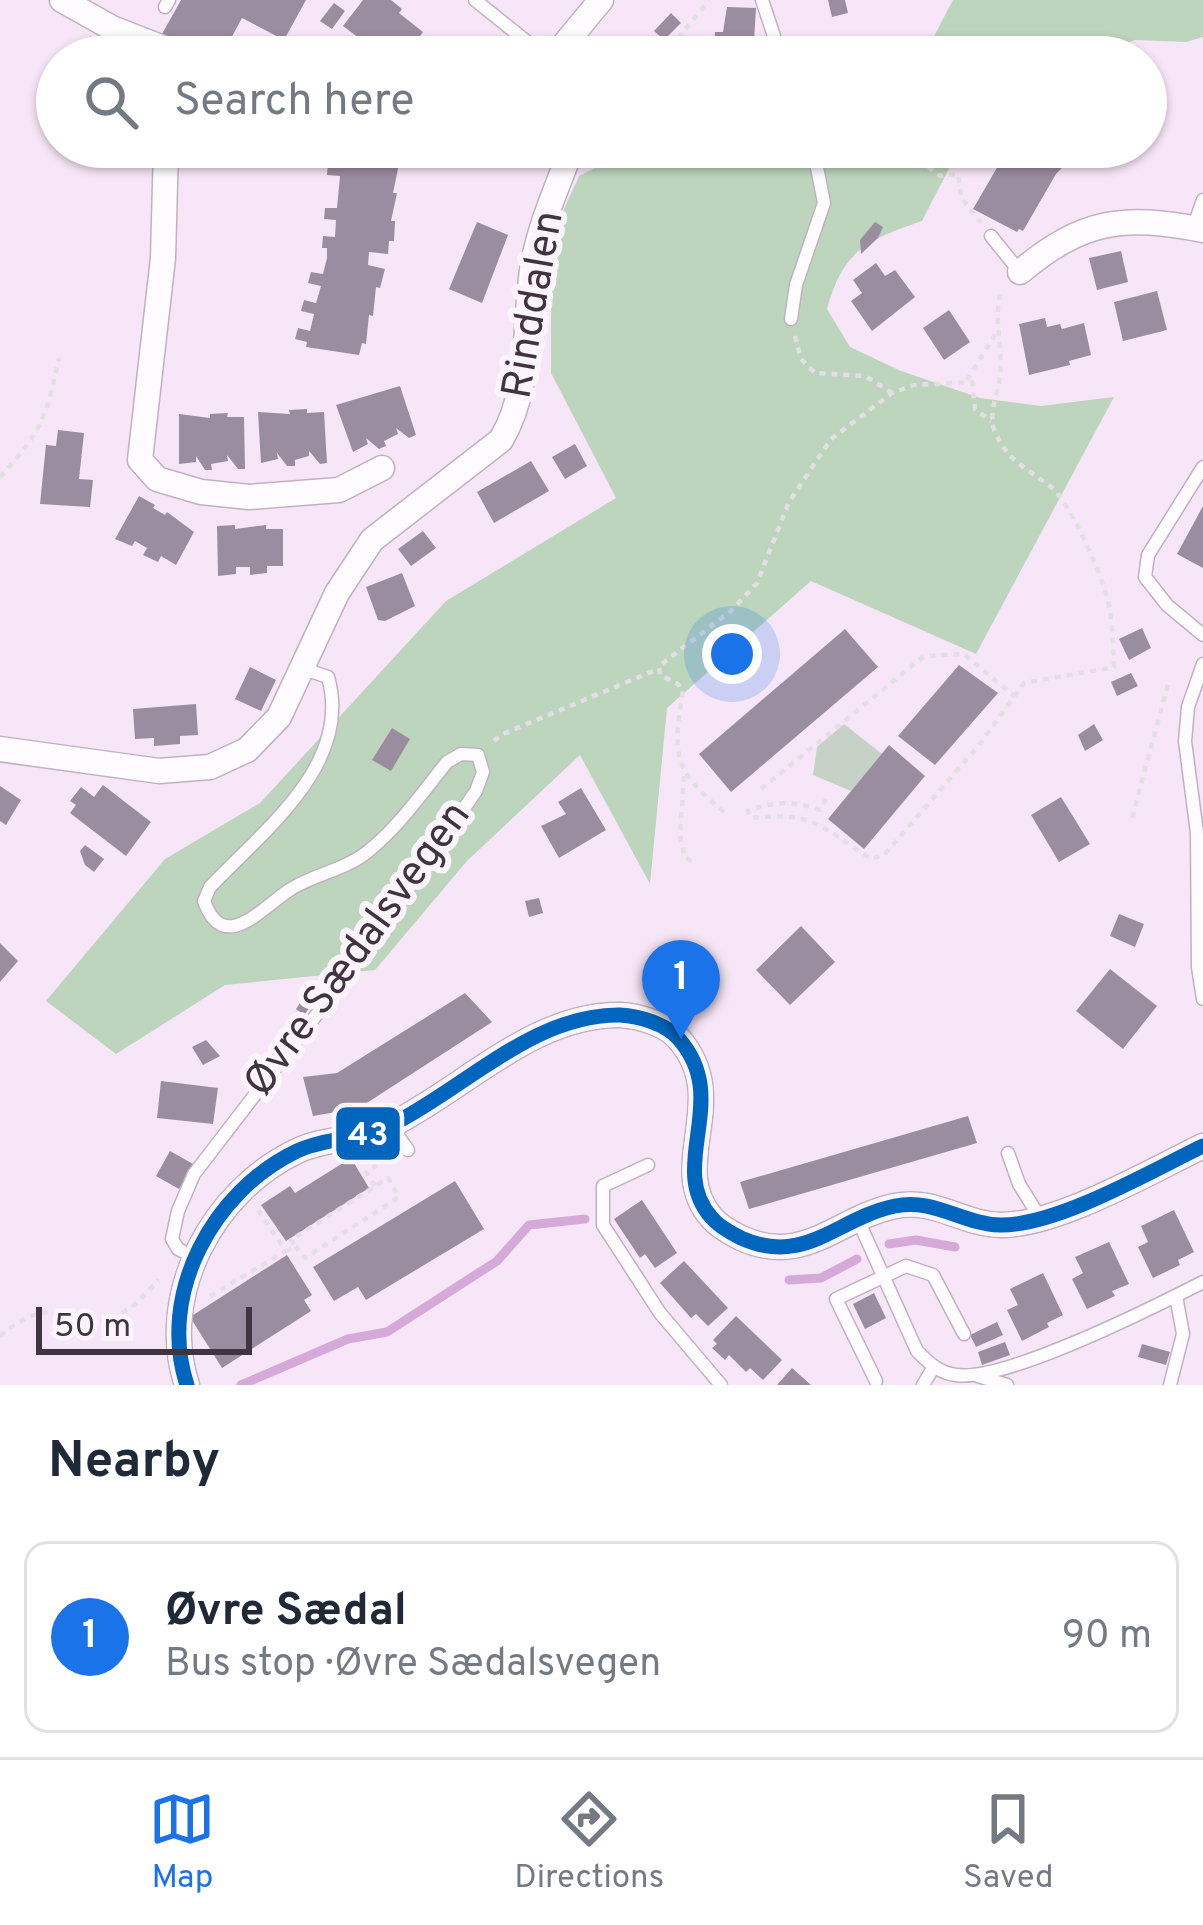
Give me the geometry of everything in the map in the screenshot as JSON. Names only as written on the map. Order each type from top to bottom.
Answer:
[{"type":"street","points":[[62,0],[132,36]]},
{"type":"street","points":[[572,36],[601,0]]},
{"type":"street","points":[[165,168],[163,258],[140,460],[157,479],[202,492],[249,497],[339,490],[382,468]]},
{"type":"street","name":"Rinddalen","points":[[0,749],[159,771],[210,766],[247,749],[279,717],[315,635],[371,540],[501,440],[514,418],[523,386],[534,261],[564,168]]},
{"type":"street","points":[[1011,278],[1075,232],[1145,222],[1198,229]]},
{"type":"street","name":"Øvre Sædalsvegen","points":[[188,1385],[180,1361],[180,1306],[194,1257],[259,1172],[303,1149],[391,1126],[541,1033],[588,1018],[624,1015],[673,1031],[694,1057],[704,1088],[697,1192],[710,1217],[753,1243],[778,1248],[805,1245],[892,1207],[923,1203],[1000,1225],[1040,1218],[1203,1146]]},
{"type":"lane","points":[[475,0],[520,36]]},
{"type":"lane","points":[[762,0],[774,36]]},
{"type":"lane","points":[[790,320],[796,285],[824,202],[817,168]]},
{"type":"lane","points":[[1198,229],[1203,200]]},
{"type":"lane","points":[[992,236],[1011,278]]},
{"type":"lane","points":[[1203,466],[1148,555],[1145,577],[1167,605],[1203,635]]},
{"type":"lane","points":[[1203,664],[1188,707],[1185,741],[1197,833],[1198,967],[1203,999]]},
{"type":"lane","name":"Øvre Sædalsvegen","points":[[194,1257],[178,1249],[172,1239],[178,1210],[194,1174],[362,957],[476,791],[483,772],[478,755],[461,754],[447,762],[368,852],[292,888],[254,918],[236,926],[219,923],[204,901],[211,887],[309,782],[327,745],[335,703],[332,690],[328,677],[304,669]]},
{"type":"lane","points":[[391,1126],[408,1150]]},
{"type":"lane","points":[[1008,1153],[1019,1184],[1040,1218]]},
{"type":"lane","points":[[648,1165],[603,1186],[603,1225],[660,1313],[721,1385]]},
{"type":"lane","points":[[858,1220],[917,1351],[933,1367],[1007,1385]]},
{"type":"lane","points":[[876,1382],[836,1299],[906,1265],[933,1275],[964,1334]]},
{"type":"lane","points":[[977,1376],[1026,1362],[1203,1282]]},
{"type":"lane","points":[[1170,1385],[1183,1334],[1176,1296]]},
{"type":"lane","points":[[923,1385],[933,1367]]},
{"type":"path","points":[[680,36],[709,0]]},
{"type":"path","points":[[928,168],[940,176],[958,174],[964,203],[992,236]]},
{"type":"path","points":[[992,422],[1000,373],[997,313],[1011,278]]},
{"type":"path","points":[[790,320],[801,358],[815,373],[865,376],[892,394]]},
{"type":"path","points":[[967,380],[998,330]]},
{"type":"path","points":[[0,477],[46,417],[59,358]]},
{"type":"path","points":[[478,755],[503,734],[658,669],[757,583],[789,502],[824,447],[892,394],[914,385],[967,380],[972,382],[976,409],[992,422],[1009,456],[1052,488],[1064,504],[1106,592],[1114,668],[1024,682],[884,855],[871,859],[808,819],[789,813],[751,818],[748,811],[772,803],[820,809],[826,799]]},
{"type":"path","points":[[761,789],[924,656],[964,654],[1015,697]]},
{"type":"path","points":[[658,669],[683,692],[676,735],[684,776],[680,835],[685,858],[696,863]]},
{"type":"path","points":[[1132,818],[1168,684]]},
{"type":"path","points":[[684,776],[724,812]]},
{"type":"path","points":[[375,1186],[366,1172],[390,1157]]},
{"type":"path","points":[[388,1178],[399,1197],[305,1258],[295,1246],[291,1240],[388,1178]]},
{"type":"path","points":[[244,1188],[286,1251]]},
{"type":"path","points":[[202,1300],[295,1246]]},
{"type":"path","points":[[0,1336],[26,1315],[68,1311],[106,1322],[194,1257]]},
{"type":"shaded area","points":[[844,724],[882,754],[851,791],[813,775],[817,747]]},
{"type":"green space","points":[[953,0],[1203,0],[1203,37],[1186,42],[1167,41],[1167,36],[934,36]]},
{"type":"green space","points":[[595,168],[949,168],[922,221],[872,242],[841,273],[827,309],[850,347],[901,371],[980,398],[1041,406],[1114,397],[976,654],[811,581],[667,708],[650,884],[580,755],[467,861],[375,970],[225,985],[116,1054],[46,1001],[165,859],[260,803],[446,601],[616,498],[551,373],[551,284],[560,218],[579,176]]},
{"type":"building","points":[[181,0],[306,0],[286,36],[276,36],[242,18],[232,36],[162,34]]},
{"type":"building","points":[[363,0],[391,0],[423,32],[420,36],[356,36],[343,26]]},
{"type":"building","points":[[828,0],[845,0],[848,13],[832,17]]},
{"type":"building","points":[[334,3],[345,11],[332,29],[320,21]]},
{"type":"building","points":[[727,7],[756,8],[754,36],[715,36],[723,32]]},
{"type":"building","points":[[671,13],[681,23],[668,36],[654,31]]},
{"type":"building","points":[[328,168],[398,168],[391,221],[395,221],[394,241],[389,241],[388,254],[369,252],[368,265],[385,269],[359,355],[306,347],[307,342],[295,339],[298,328],[310,331],[314,314],[301,311],[304,300],[316,303],[321,286],[308,283],[311,272],[323,274],[327,248],[322,248],[323,236],[335,237],[336,220],[324,219],[325,208],[337,208],[340,176],[327,175]]},
{"type":"building","points":[[997,168],[1062,168],[1023,231],[973,209]]},
{"type":"building","points":[[477,222],[508,235],[482,303],[449,289]]},
{"type":"building","points":[[875,222],[883,227],[861,254],[860,240]]},
{"type":"building","points":[[1121,251],[1128,282],[1097,290],[1089,258]]},
{"type":"building","points":[[876,263],[885,276],[895,270],[915,297],[872,331],[851,301],[862,293],[853,280]]},
{"type":"building","points":[[1157,291],[1167,330],[1123,341],[1114,302]]},
{"type":"building","points":[[949,310],[970,342],[944,360],[923,328]]},
{"type":"building","points":[[1045,318],[1047,327],[1060,324],[1062,329],[1084,323],[1091,355],[1029,375],[1019,324]]},
{"type":"building","points":[[400,386],[416,435],[409,438],[396,428],[398,434],[384,441],[386,446],[379,449],[366,438],[368,444],[353,452],[336,405]]},
{"type":"building","points":[[307,409],[307,413],[324,412],[327,463],[320,464],[309,451],[309,456],[295,460],[295,466],[287,466],[277,453],[278,459],[261,463],[258,412],[290,414],[289,410]]},
{"type":"building","points":[[228,413],[227,417],[244,417],[245,469],[238,469],[227,455],[228,461],[211,464],[212,470],[205,470],[196,456],[196,462],[179,464],[179,414],[210,418],[210,414]]},
{"type":"building","points":[[58,430],[84,433],[79,479],[93,480],[90,507],[40,504],[46,445],[56,446]]},
{"type":"building","points":[[575,444],[587,466],[565,479],[552,457]]},
{"type":"building","points":[[531,461],[549,491],[494,523],[477,492]]},
{"type":"building","points":[[139,496],[194,532],[176,565],[161,556],[158,562],[143,555],[147,548],[135,541],[132,546],[115,539]]},
{"type":"building","points":[[1203,506],[1203,568],[1177,554]]},
{"type":"building","points":[[235,525],[235,529],[266,525],[266,529],[283,529],[283,566],[267,566],[267,573],[250,575],[250,567],[236,567],[236,574],[218,576],[217,526]]},
{"type":"building","points":[[423,531],[436,548],[411,566],[398,549]]},
{"type":"building","points":[[402,573],[415,606],[378,620],[366,587]]},
{"type":"building","points":[[1142,628],[1151,648],[1129,660],[1119,639]]},
{"type":"building","points":[[845,629],[878,667],[731,792],[699,754]]},
{"type":"building","points":[[959,665],[998,693],[935,765],[898,736]]},
{"type":"building","points":[[250,667],[276,680],[261,711],[235,699]]},
{"type":"building","points":[[1131,673],[1138,686],[1117,696],[1111,682]]},
{"type":"building","points":[[196,704],[198,735],[180,736],[180,744],[154,746],[154,738],[135,739],[133,709]]},
{"type":"building","points":[[1094,724],[1103,740],[1085,751],[1078,735]]},
{"type":"building","points":[[392,728],[410,739],[391,771],[372,760]]},
{"type":"building","points":[[889,745],[925,776],[864,849],[828,819]]},
{"type":"building","points":[[103,785],[151,822],[126,856],[70,813],[76,805],[70,801],[81,787],[94,797]]},
{"type":"building","points":[[0,786],[21,800],[6,825],[0,821]]},
{"type":"building","points":[[581,788],[606,830],[559,858],[541,826],[566,814],[558,802]]},
{"type":"building","points":[[1061,797],[1090,844],[1059,862],[1031,815]]},
{"type":"building","points":[[85,845],[104,859],[94,872],[85,865],[80,851]]},
{"type":"building","points":[[539,898],[543,913],[529,917],[525,901]]},
{"type":"building","points":[[1119,914],[1144,924],[1135,947],[1110,936]]},
{"type":"building","points":[[801,926],[835,962],[790,1005],[756,970]]},
{"type":"building","points":[[0,943],[18,961],[0,982]]},
{"type":"building","points":[[1110,969],[1157,1006],[1123,1049],[1076,1011]]},
{"type":"building","points":[[314,982],[324,989],[304,1015],[296,1009]]},
{"type":"building","points":[[465,993],[492,1022],[359,1108],[313,1116],[303,1077],[337,1073]]},
{"type":"building","points":[[206,1040],[220,1056],[203,1065],[192,1047]]},
{"type":"building","points":[[161,1081],[218,1088],[213,1124],[157,1118]]},
{"type":"building","points":[[968,1116],[977,1143],[749,1209],[740,1182]]},
{"type":"building","points":[[170,1151],[193,1164],[179,1189],[156,1176]]},
{"type":"building","points":[[351,1158],[369,1188],[286,1241],[261,1205],[290,1186],[295,1193]]},
{"type":"building","points":[[455,1181],[484,1229],[366,1300],[358,1287],[334,1301],[313,1267]]},
{"type":"building","points":[[642,1200],[677,1253],[655,1268],[645,1254],[640,1258],[614,1219]]},
{"type":"building","points":[[1174,1210],[1194,1252],[1153,1278],[1138,1247],[1148,1242],[1141,1226]]},
{"type":"building","points":[[1109,1242],[1129,1284],[1087,1309],[1072,1279],[1083,1273],[1075,1257]]},
{"type":"building","points":[[287,1255],[312,1295],[304,1300],[311,1311],[222,1368],[190,1317]]},
{"type":"building","points":[[684,1261],[728,1308],[708,1326],[696,1314],[691,1318],[660,1283]]},
{"type":"building","points":[[1043,1273],[1063,1315],[1022,1341],[1007,1310],[1018,1305],[1010,1289]]},
{"type":"building","points":[[874,1293],[886,1318],[865,1329],[853,1304]]},
{"type":"building","points":[[736,1316],[782,1360],[763,1380],[712,1348],[717,1344],[713,1340]]},
{"type":"building","points":[[997,1322],[1003,1335],[976,1347],[970,1335]]},
{"type":"building","points":[[1005,1342],[1010,1355],[982,1365],[978,1352]]},
{"type":"building","points":[[1142,1344],[1170,1352],[1166,1365],[1138,1357]]},
{"type":"building","points":[[792,1368],[811,1385],[777,1385]]},
{"type":"waterway","points":[[241,1385],[348,1339],[387,1332],[497,1261],[529,1225],[585,1219]]},
{"type":"waterway","points":[[889,1244],[916,1240],[955,1247]]},
{"type":"waterway","points":[[789,1280],[821,1278],[857,1259]]},
{"type":"transit line","name":"43","points":[[187,1385],[180,1350],[186,1282],[199,1249],[240,1192],[297,1151],[393,1124],[530,1039],[589,1018],[635,1017],[678,1038],[693,1061],[700,1084],[695,1154],[699,1197],[721,1226],[764,1245],[803,1244],[874,1212],[909,1204],[986,1224],[1023,1223],[1076,1207],[1203,1146]]},
{"type":"place","name":"Øvre Sædal","points":[[681,1039]]}]
